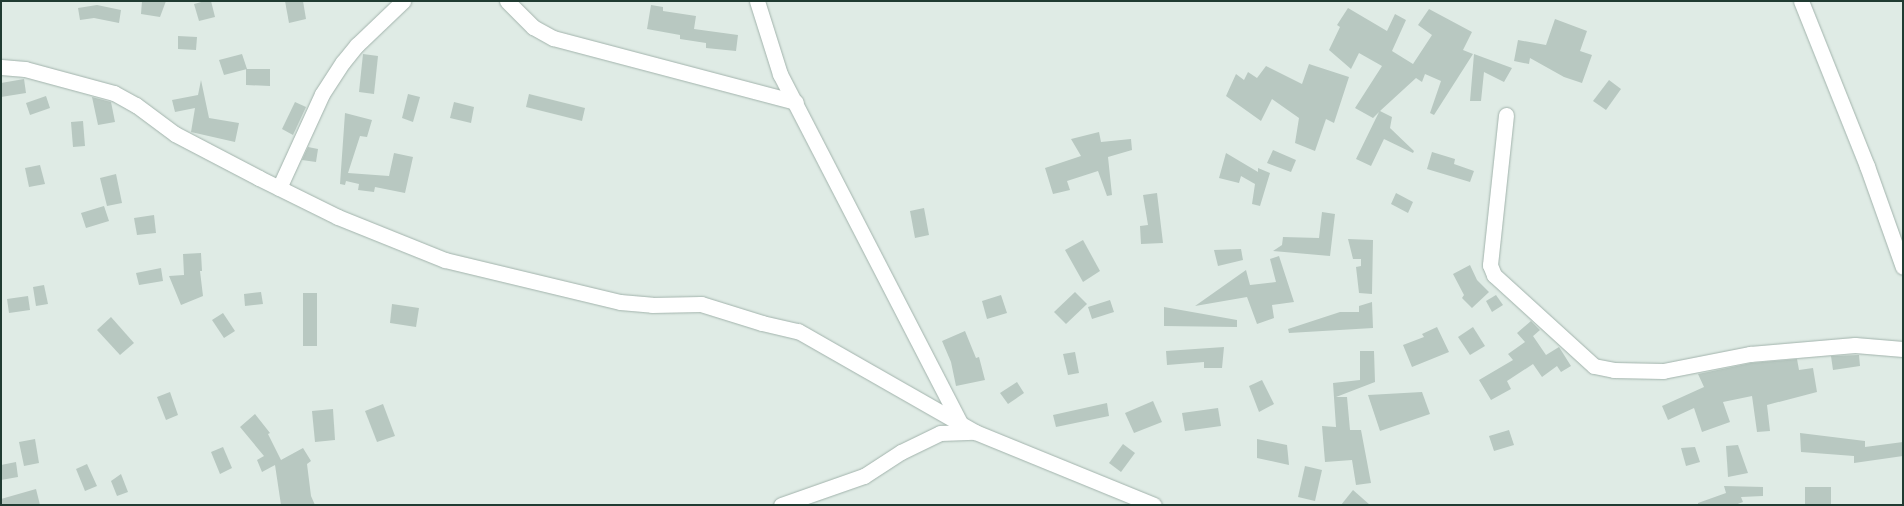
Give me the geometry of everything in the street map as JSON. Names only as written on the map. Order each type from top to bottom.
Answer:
[{"type":"street","points":[[279,188],[322,94],[343,62],[357,45],[403,1]]},
{"type":"street","points":[[507,1],[533,27],[553,38],[796,102]]},
{"type":"street","points":[[757,1],[780,74],[961,424]]},
{"type":"street","points":[[1801,1],[1867,166],[1903,267]]},
{"type":"street","points":[[4,64],[114,93],[136,104],[175,134],[279,188],[338,216],[445,260],[620,302],[652,305],[701,304],[762,323],[798,331],[975,432],[1154,505]]},
{"type":"street","points":[[1506,115],[1490,265],[1494,275],[1594,366],[1614,370],[1663,371],[1750,354],[1855,345],[1903,349]]},
{"type":"street","points":[[781,505],[864,476],[901,452],[940,433],[975,432]]},
{"type":"building","points":[[142,1],[166,1],[160,17],[141,14]]},
{"type":"building","points":[[211,1],[215,17],[199,21],[194,4]]},
{"type":"building","points":[[285,1],[303,1],[306,19],[289,23]]},
{"type":"building","points":[[97,5],[121,10],[119,23],[94,18],[80,20],[78,8]]},
{"type":"building","points":[[651,5],[663,7],[663,11],[696,16],[694,29],[738,35],[736,51],[706,48],[706,43],[680,39],[680,35],[647,29]]},
{"type":"building","points":[[1348,8],[1387,31],[1395,14],[1406,20],[1392,51],[1413,64],[1432,35],[1418,25],[1429,9],[1472,32],[1463,50],[1473,54],[1434,115],[1430,113],[1441,81],[1425,74],[1422,82],[1416,78],[1380,111],[1392,117],[1390,128],[1414,151],[1413,153],[1384,139],[1371,166],[1356,159],[1379,112],[1373,118],[1355,108],[1382,66],[1359,53],[1351,69],[1329,50],[1340,27],[1337,25]]},
{"type":"building","points":[[1555,19],[1587,31],[1580,51],[1592,55],[1582,83],[1564,77],[1530,58],[1529,64],[1514,61],[1518,40],[1546,45]]},
{"type":"building","points":[[178,36],[197,37],[196,50],[178,49]]},
{"type":"building","points":[[242,54],[247,69],[224,75],[219,60]]},
{"type":"building","points":[[363,54],[378,56],[374,94],[359,92]]},
{"type":"building","points":[[1474,54],[1512,68],[1504,82],[1484,72],[1481,101],[1470,101]]},
{"type":"building","points":[[1309,64],[1349,77],[1334,123],[1326,119],[1315,151],[1295,143],[1299,118],[1272,99],[1261,121],[1226,96],[1236,74],[1244,80],[1248,72],[1257,78],[1266,66],[1302,84]]},
{"type":"building","points":[[246,69],[270,69],[270,86],[246,85]]},
{"type":"building","points":[[24,79],[26,93],[1,97],[1,83]]},
{"type":"building","points":[[201,80],[209,118],[239,123],[235,142],[191,132],[195,108],[175,112],[172,100],[198,95]]},
{"type":"building","points":[[1609,80],[1621,89],[1606,110],[1593,101]]},
{"type":"building","points":[[408,94],[420,97],[413,122],[402,118]]},
{"type":"building","points":[[529,94],[585,108],[582,121],[526,107]]},
{"type":"building","points":[[46,96],[50,108],[30,115],[26,103]]},
{"type":"building","points":[[92,97],[111,102],[115,122],[98,125]]},
{"type":"building","points":[[295,102],[306,107],[293,135],[282,129]]},
{"type":"building","points":[[454,102],[474,107],[471,123],[450,118]]},
{"type":"building","points":[[345,113],[372,120],[367,137],[360,136],[348,173],[389,176],[394,153],[413,157],[405,193],[375,187],[374,192],[358,190],[359,184],[346,181],[345,185],[340,184]]},
{"type":"building","points":[[83,121],[85,146],[73,147],[71,122]]},
{"type":"building","points":[[1099,132],[1101,142],[1131,139],[1132,150],[1108,157],[1112,195],[1107,196],[1098,171],[1067,181],[1070,190],[1053,194],[1045,168],[1081,156],[1071,139]]},
{"type":"building","points":[[308,147],[318,149],[316,162],[302,160]]},
{"type":"building","points":[[1273,150],[1296,160],[1291,172],[1267,163]]},
{"type":"building","points":[[1432,152],[1455,159],[1454,164],[1474,171],[1470,182],[1427,169]]},
{"type":"building","points":[[1226,153],[1258,172],[1258,168],[1270,173],[1260,206],[1252,204],[1255,184],[1241,176],[1239,183],[1219,178]]},
{"type":"building","points":[[40,165],[45,184],[29,187],[25,168]]},
{"type":"building","points":[[116,174],[122,203],[107,206],[100,178]]},
{"type":"building","points":[[1157,193],[1163,243],[1141,244],[1140,226],[1148,225],[1143,195]]},
{"type":"building","points":[[1396,193],[1413,202],[1408,213],[1391,204]]},
{"type":"building","points":[[104,206],[109,221],[86,228],[81,213]]},
{"type":"building","points":[[924,208],[929,235],[915,238],[910,211]]},
{"type":"building","points":[[1322,212],[1335,214],[1330,256],[1273,251],[1282,245],[1283,237],[1319,238]]},
{"type":"building","points":[[154,215],[156,233],[137,235],[134,218]]},
{"type":"building","points":[[1348,239],[1373,240],[1372,294],[1359,293],[1356,267],[1361,266],[1361,259],[1353,259]]},
{"type":"building","points":[[1083,240],[1100,271],[1083,282],[1065,250]]},
{"type":"building","points":[[1241,249],[1243,260],[1218,266],[1214,250]]},
{"type":"building","points":[[201,253],[202,271],[200,271],[203,296],[181,305],[169,276],[184,275],[183,254]]},
{"type":"building","points":[[1279,256],[1294,302],[1272,305],[1274,318],[1257,324],[1247,297],[1195,306],[1246,270],[1250,285],[1276,282],[1270,259]]},
{"type":"building","points":[[1470,265],[1477,280],[1489,292],[1472,308],[1462,298],[1464,295],[1453,274]]},
{"type":"building","points":[[161,268],[163,281],[139,285],[136,273]]},
{"type":"building","points":[[44,285],[48,304],[36,306],[33,287]]},
{"type":"building","points":[[261,292],[263,304],[245,306],[244,294]]},
{"type":"building","points":[[1075,292],[1087,304],[1066,324],[1054,312]]},
{"type":"building","points":[[303,293],[317,293],[317,346],[303,346]]},
{"type":"building","points":[[1001,295],[1007,313],[987,319],[982,301]]},
{"type":"building","points":[[1496,295],[1503,305],[1492,312],[1486,301]]},
{"type":"building","points":[[28,296],[30,310],[9,313],[7,299]]},
{"type":"building","points":[[1110,300],[1114,312],[1092,319],[1088,307]]},
{"type":"building","points":[[1372,302],[1373,328],[1289,333],[1288,329],[1340,312],[1359,312],[1359,306]]},
{"type":"building","points":[[392,304],[419,308],[416,327],[390,323]]},
{"type":"building","points":[[1164,307],[1237,320],[1237,327],[1164,326]]},
{"type":"building","points":[[223,313],[235,331],[224,338],[212,320]]},
{"type":"building","points":[[111,317],[134,343],[120,355],[97,330]]},
{"type":"building","points":[[1531,321],[1540,330],[1533,336],[1546,355],[1559,347],[1571,366],[1561,372],[1557,366],[1542,377],[1533,364],[1507,381],[1511,389],[1491,400],[1479,380],[1513,360],[1508,354],[1525,342],[1517,333]]},
{"type":"building","points":[[1437,327],[1449,352],[1412,367],[1403,345],[1424,337],[1422,334]]},
{"type":"building","points":[[1473,327],[1485,346],[1470,355],[1458,337]]},
{"type":"building","points":[[965,331],[976,358],[979,357],[985,380],[956,386],[951,362],[942,341]]},
{"type":"building","points":[[1224,347],[1222,368],[1204,368],[1204,362],[1167,365],[1166,351]]},
{"type":"building","points":[[1360,351],[1374,351],[1375,382],[1336,397],[1347,397],[1350,430],[1361,430],[1371,483],[1356,485],[1352,460],[1325,462],[1322,426],[1336,427],[1333,383],[1360,380]]},
{"type":"building","points":[[1075,352],[1079,373],[1068,375],[1063,354]]},
{"type":"building","points":[[1859,355],[1860,366],[1833,370],[1831,356]]},
{"type":"building","points":[[1797,359],[1799,370],[1813,368],[1817,392],[1767,405],[1770,431],[1757,432],[1752,396],[1723,402],[1730,422],[1702,432],[1694,408],[1668,420],[1662,406],[1704,387],[1698,374],[1751,363]]},
{"type":"building","points":[[1262,380],[1274,404],[1259,412],[1249,386]]},
{"type":"building","points":[[1017,382],[1024,393],[1008,404],[1000,393]]},
{"type":"building","points":[[170,392],[178,415],[166,420],[157,397]]},
{"type":"building","points":[[1422,392],[1430,414],[1380,431],[1368,395]]},
{"type":"building","points":[[1153,401],[1162,422],[1134,433],[1125,413]]},
{"type":"building","points":[[1107,403],[1109,416],[1056,427],[1053,415]]},
{"type":"building","points":[[383,404],[395,436],[377,442],[365,411]]},
{"type":"building","points":[[1218,408],[1221,426],[1185,431],[1182,413]]},
{"type":"building","points":[[333,409],[335,440],[315,442],[312,411]]},
{"type":"building","points":[[255,414],[270,433],[268,434],[281,460],[303,448],[311,461],[307,464],[311,496],[315,505],[281,505],[275,465],[262,472],[257,460],[264,456],[240,427]]},
{"type":"building","points":[[1509,430],[1514,445],[1494,451],[1489,436]]},
{"type":"building","points":[[1800,433],[1865,441],[1865,447],[1903,442],[1903,456],[1854,463],[1854,456],[1801,452]]},
{"type":"building","points":[[35,439],[39,463],[24,466],[19,442]]},
{"type":"building","points":[[1257,439],[1287,445],[1289,465],[1257,458]]},
{"type":"building","points":[[1123,444],[1135,453],[1121,472],[1109,463]]},
{"type":"building","points":[[1738,445],[1748,473],[1728,477],[1726,446]]},
{"type":"building","points":[[223,447],[232,468],[220,474],[211,452]]},
{"type":"building","points":[[1695,447],[1700,462],[1686,466],[1681,448]]},
{"type":"building","points":[[16,462],[18,477],[1,480],[1,465]]},
{"type":"building","points":[[87,464],[97,486],[85,491],[76,469]]},
{"type":"building","points":[[1305,466],[1322,470],[1315,501],[1298,497]]},
{"type":"building","points":[[121,474],[128,492],[117,496],[111,481]]},
{"type":"building","points":[[1724,486],[1763,487],[1763,496],[1741,497],[1743,502],[1735,505],[1698,505],[1698,503],[1726,493]]},
{"type":"building","points":[[1805,487],[1831,487],[1831,505],[1805,505]]},
{"type":"building","points":[[36,489],[40,505],[1,505],[1,499]]},
{"type":"building","points":[[1353,490],[1370,505],[1341,505]]}]
